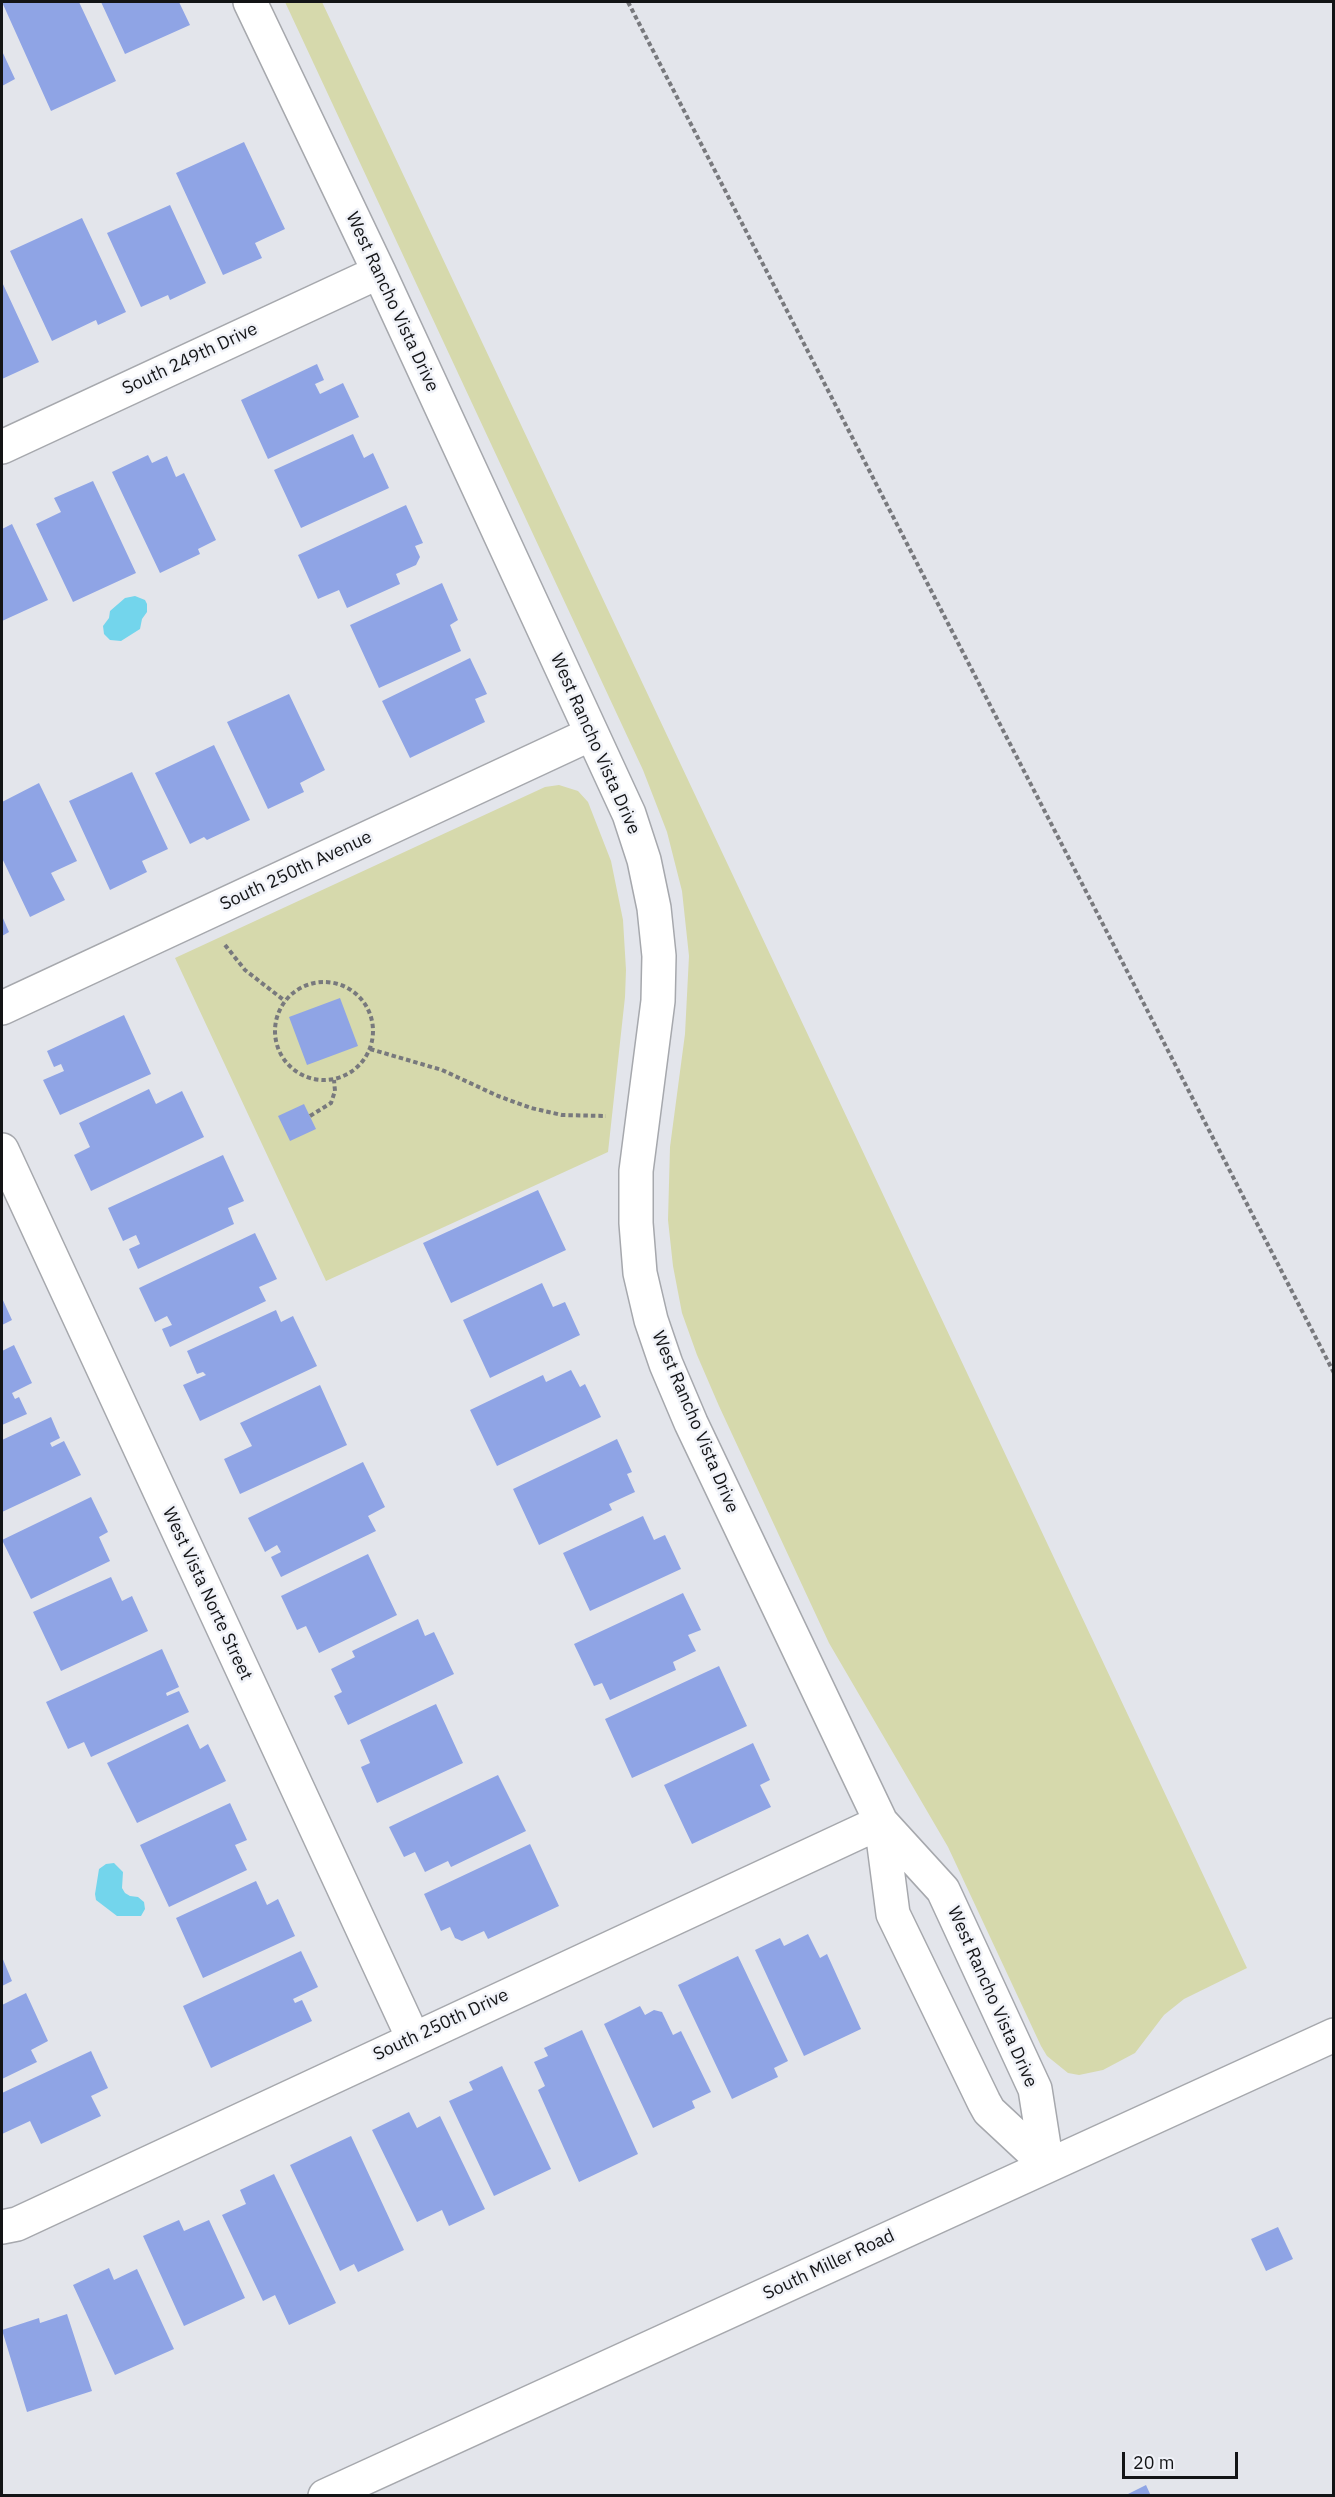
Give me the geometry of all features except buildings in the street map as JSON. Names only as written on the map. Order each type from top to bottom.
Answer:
[{"type":"street","name":"West Rancho Vista Drive","points":[[250,2],[379,272],[629,814],[644,860],[655,918],[659,956],[658,1001],[636,1171],[636,1223],[640,1273],[651,1320],[666,1364],[691,1423],[880,1821],[943,1890],[1035,2089],[1047,2165]]},
{"type":"street","name":"South 249th Drive","points":[[2,447],[379,272]]},
{"type":"street","name":"South 250th Avenue","points":[[2,1008],[591,734]]},
{"type":"street","name":"West Vista Norte Street","points":[[2,1150],[413,2038]]},
{"type":"street","name":"West Rancho Vista Drive","points":[[880,1821],[893,1914],[908,1946],[989,2111],[1047,2165]]},
{"type":"street","name":"South 250th Drive","points":[[2,2227],[28,2218],[880,1821]]},
{"type":"street","name":"South Miller Road","points":[[344,2491],[1047,2165],[1334,2035]]},
{"type":"path","points":[[628,2],[1334,1373]]},
{"type":"path","points":[[221,937],[235,960],[245,970],[285,1001]]},
{"type":"path","points":[[323,982],[339,985],[353,992],[364,1003],[371,1018],[373,1033],[370,1049],[352,1072],[334,1080],[309,1079],[284,1062],[277,1048],[274,1034],[276,1019],[285,1001],[293,992],[307,985],[323,982]]},
{"type":"path","points":[[370,1049],[442,1070],[498,1096],[531,1108],[562,1115],[611,1116]]},
{"type":"path","points":[[310,1116],[331,1103],[335,1091],[334,1080]]},
{"type":"green space","points":[[285,2],[322,2],[1247,1968],[1184,1999],[1164,2015],[1135,2053],[1103,2070],[1079,2075],[1068,2073],[1047,2056],[1041,2046],[948,1847],[829,1643],[697,1355],[682,1313],[673,1266],[668,1220],[670,1147],[685,1034],[689,956],[682,891],[667,832],[643,770]]},
{"type":"green space","points":[[559,785],[578,791],[588,802],[611,861],[623,920],[625,997],[608,1152],[326,1281],[175,958],[545,787]]},
{"type":"water","points":[[135,596],[145,600],[147,604],[147,612],[142,619],[140,629],[121,641],[110,640],[104,634],[103,626],[109,618],[110,611],[125,598]]},
{"type":"water","points":[[114,1863],[123,1872],[122,1888],[125,1893],[138,1897],[144,1902],[145,1909],[141,1916],[117,1916],[96,1900],[99,1869],[106,1864]]}]
